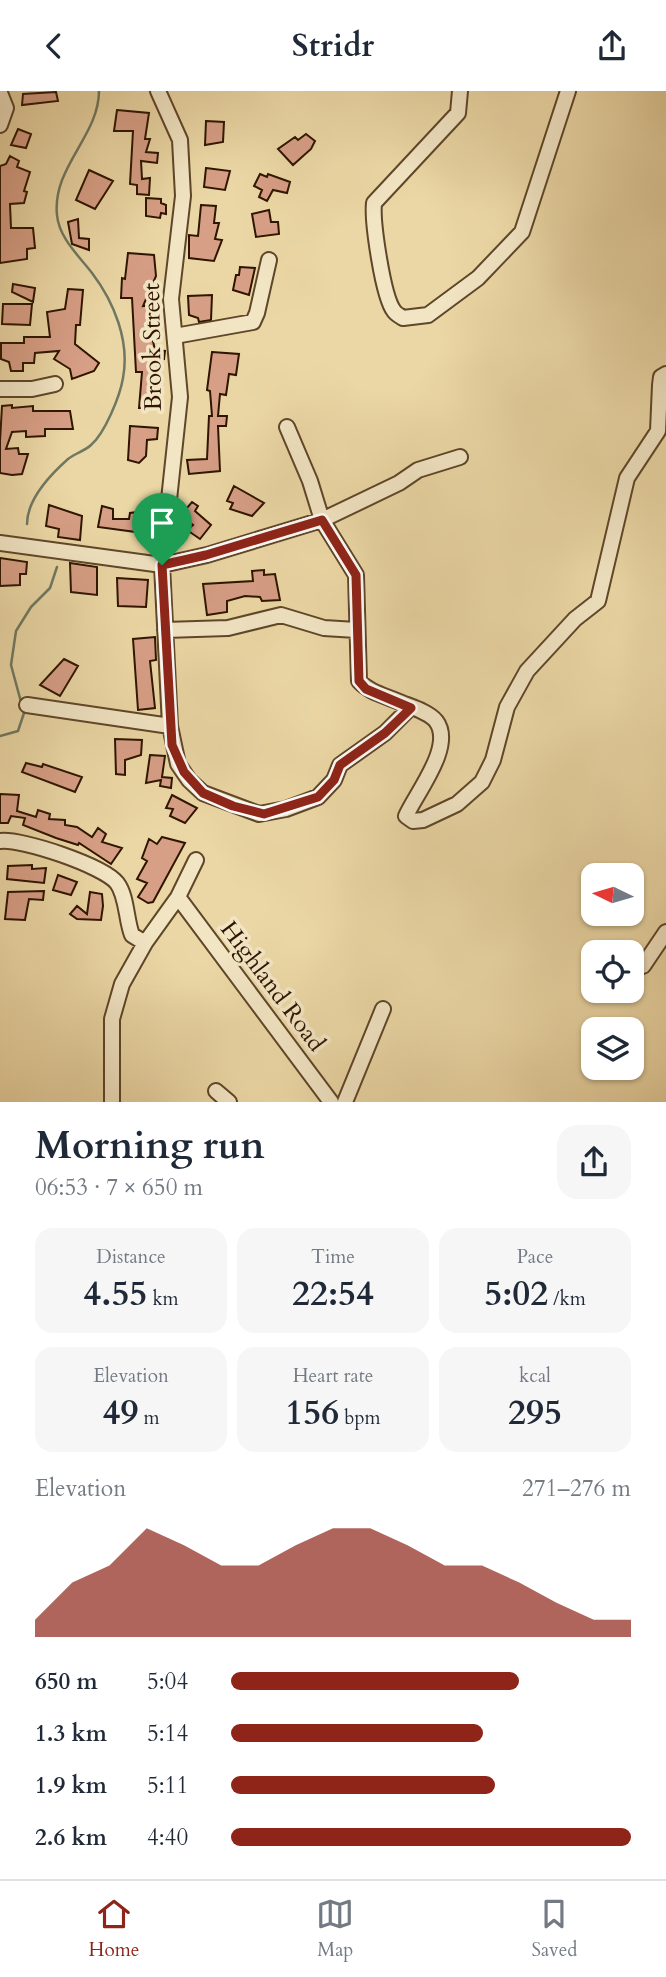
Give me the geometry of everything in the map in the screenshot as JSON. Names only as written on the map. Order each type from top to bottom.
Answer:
[{"type":"street","name":"Brook Street","points":[[158,91],[180,140],[183,196],[171,299],[180,397],[162,565],[170,726],[178,764],[189,780],[203,793],[233,806],[264,814],[318,797],[334,780],[340,765],[385,733],[411,708]]},
{"type":"street","points":[[460,91],[457,113],[418,159],[374,203],[372,220],[387,294],[394,311],[403,318],[428,315],[478,278],[522,232],[568,91]]},
{"type":"street","points":[[0,93],[6,108],[0,125]]},
{"type":"street","points":[[176,336],[253,322],[269,260]]},
{"type":"street","points":[[287,427],[310,481],[322,520],[356,575],[359,681],[366,689],[436,721],[442,739],[436,762],[406,816],[413,821],[423,820],[457,804],[482,782],[493,760],[507,707],[527,671],[575,619],[598,601],[627,478],[658,431],[661,377],[666,374]]},
{"type":"street","points":[[0,389],[32,389],[55,384]]},
{"type":"street","points":[[0,543],[162,565],[206,555],[322,520],[376,495],[418,470],[460,457]]},
{"type":"street","points":[[165,630],[228,628],[281,615],[324,628],[356,630]]},
{"type":"street","points":[[27,705],[170,726]]},
{"type":"street","points":[[0,841],[10,840],[58,854],[115,880],[121,890],[132,935],[145,943]]},
{"type":"street","points":[[112,1102],[112,1019],[122,984],[145,943],[178,897],[196,860]]},
{"type":"street","name":"Highland Road","points":[[178,897],[331,1102]]},
{"type":"street","points":[[644,965],[666,932]]},
{"type":"street","points":[[345,1102],[383,1009]]},
{"type":"street","points":[[216,1091],[229,1102]]},
{"type":"building","points":[[56,92],[58,101],[22,105],[23,94]]},
{"type":"building","points":[[117,110],[149,113],[145,139],[150,139],[146,152],[158,153],[157,163],[141,161],[142,179],[150,178],[149,195],[137,194],[137,185],[130,184],[133,131],[114,131]]},
{"type":"building","points":[[206,121],[224,122],[223,142],[205,145]]},
{"type":"building","points":[[18,129],[31,134],[26,148],[11,145]]},
{"type":"building","points":[[306,134],[315,141],[311,149],[293,165],[278,149],[295,137],[298,140]]},
{"type":"building","points":[[10,156],[19,161],[17,167],[30,172],[24,191],[27,192],[24,203],[10,204],[11,228],[33,228],[35,248],[27,249],[27,259],[0,263],[0,166],[6,164]]},
{"type":"building","points":[[206,168],[230,171],[225,190],[204,187]]},
{"type":"building","points":[[89,170],[113,181],[95,209],[76,200]]},
{"type":"building","points":[[260,174],[290,182],[287,193],[273,190],[267,201],[259,197],[262,190],[254,186]]},
{"type":"building","points":[[146,198],[161,199],[161,203],[166,205],[166,214],[161,213],[160,218],[146,216]]},
{"type":"building","points":[[201,205],[216,206],[214,223],[219,223],[215,239],[222,240],[214,261],[189,258],[189,235],[198,236]]},
{"type":"building","points":[[269,210],[271,222],[278,222],[279,234],[256,237],[252,214]]},
{"type":"building","points":[[78,219],[79,238],[89,239],[89,250],[72,244],[68,222]]},
{"type":"building","points":[[128,253],[154,255],[156,276],[143,306],[155,305],[151,332],[155,350],[165,351],[164,359],[155,360],[159,383],[158,408],[139,408],[142,372],[136,372],[132,298],[121,298]]},
{"type":"building","points":[[240,267],[255,268],[249,295],[233,290]]},
{"type":"building","points":[[13,284],[35,288],[33,302],[12,292]]},
{"type":"building","points":[[68,289],[83,290],[80,325],[76,325],[75,344],[99,363],[94,371],[72,379],[70,369],[54,359],[59,351],[35,353],[34,363],[23,363],[23,371],[11,371],[9,362],[1,359],[1,343],[24,343],[24,337],[50,337],[47,312],[65,309]]},
{"type":"building","points":[[212,295],[211,320],[199,322],[198,318],[189,315],[188,296]]},
{"type":"building","points":[[3,304],[32,304],[30,325],[2,324]]},
{"type":"building","points":[[212,352],[239,354],[236,375],[229,374],[226,395],[220,394],[218,416],[227,416],[226,426],[218,426],[220,471],[189,474],[187,460],[207,459],[209,416],[212,416],[210,391],[207,390]]},
{"type":"building","points":[[12,405],[12,408],[33,406],[33,411],[70,411],[73,429],[45,429],[45,436],[26,437],[26,431],[12,432],[6,449],[18,448],[19,454],[28,454],[22,474],[12,475],[0,473],[0,441],[2,406]]},
{"type":"building","points":[[130,426],[158,428],[157,439],[147,440],[146,456],[139,463],[128,460]]},
{"type":"building","points":[[234,486],[264,503],[252,516],[230,509],[233,503],[227,501]]},
{"type":"building","points":[[192,502],[198,506],[195,511],[211,525],[200,539],[187,530],[193,525],[181,515]]},
{"type":"building","points":[[49,505],[82,516],[80,540],[58,537],[59,529],[46,526]]},
{"type":"building","points":[[102,506],[113,509],[113,519],[129,519],[130,513],[138,512],[136,532],[98,527]]},
{"type":"building","points":[[0,558],[27,562],[26,574],[20,574],[20,585],[0,586]]},
{"type":"building","points":[[70,563],[97,567],[97,595],[71,592]]},
{"type":"building","points":[[264,570],[264,575],[275,574],[280,600],[262,601],[260,597],[245,596],[227,601],[227,612],[207,615],[203,584],[253,581],[252,571]]},
{"type":"building","points":[[117,578],[148,580],[146,607],[118,606]]},
{"type":"building","points":[[155,637],[156,660],[150,661],[155,708],[138,710],[133,639]]},
{"type":"building","points":[[64,659],[78,666],[60,696],[40,685]]},
{"type":"building","points":[[115,739],[142,740],[141,755],[125,760],[125,775],[116,774]]},
{"type":"building","points":[[150,755],[165,756],[162,777],[172,778],[171,788],[160,786],[161,780],[146,783]]},
{"type":"building","points":[[26,763],[42,767],[43,764],[82,777],[75,792],[22,772]]},
{"type":"building","points":[[0,794],[19,795],[17,811],[36,817],[38,810],[50,814],[49,819],[65,820],[65,825],[77,827],[92,837],[98,828],[106,834],[102,842],[122,848],[111,864],[79,843],[78,845],[56,838],[23,825],[25,818],[11,816],[8,823],[0,823]]},
{"type":"building","points":[[172,795],[197,808],[185,823],[170,816],[173,809],[166,808]]},
{"type":"building","points":[[162,837],[185,843],[153,902],[148,903],[138,897],[147,883],[137,879],[147,861],[142,858],[149,839],[157,844]]},
{"type":"building","points":[[32,865],[32,869],[46,868],[44,883],[7,879],[8,866]]},
{"type":"building","points":[[58,875],[77,882],[71,895],[53,890]]},
{"type":"building","points":[[44,891],[43,900],[29,899],[25,920],[5,919],[8,892]]},
{"type":"building","points":[[90,892],[102,894],[101,920],[77,919],[70,914],[77,906],[87,914]]},
{"type":"waterway","points":[[27,524],[35,497],[47,480],[68,459],[91,445],[101,432],[115,404],[123,378],[125,364],[122,336],[113,309],[100,284],[61,231],[57,215],[61,182],[92,123],[99,91]]},
{"type":"waterway","points":[[0,736],[18,731],[24,713],[11,665],[16,631],[31,607],[50,588],[57,567]]},
{"type":"route","points":[[322,520],[356,575],[356,660],[359,681],[366,689],[411,708],[385,733],[340,765],[334,780],[318,797],[286,809],[259,814],[203,793],[189,780],[178,764],[172,745],[162,565],[206,555],[322,520]]}]
